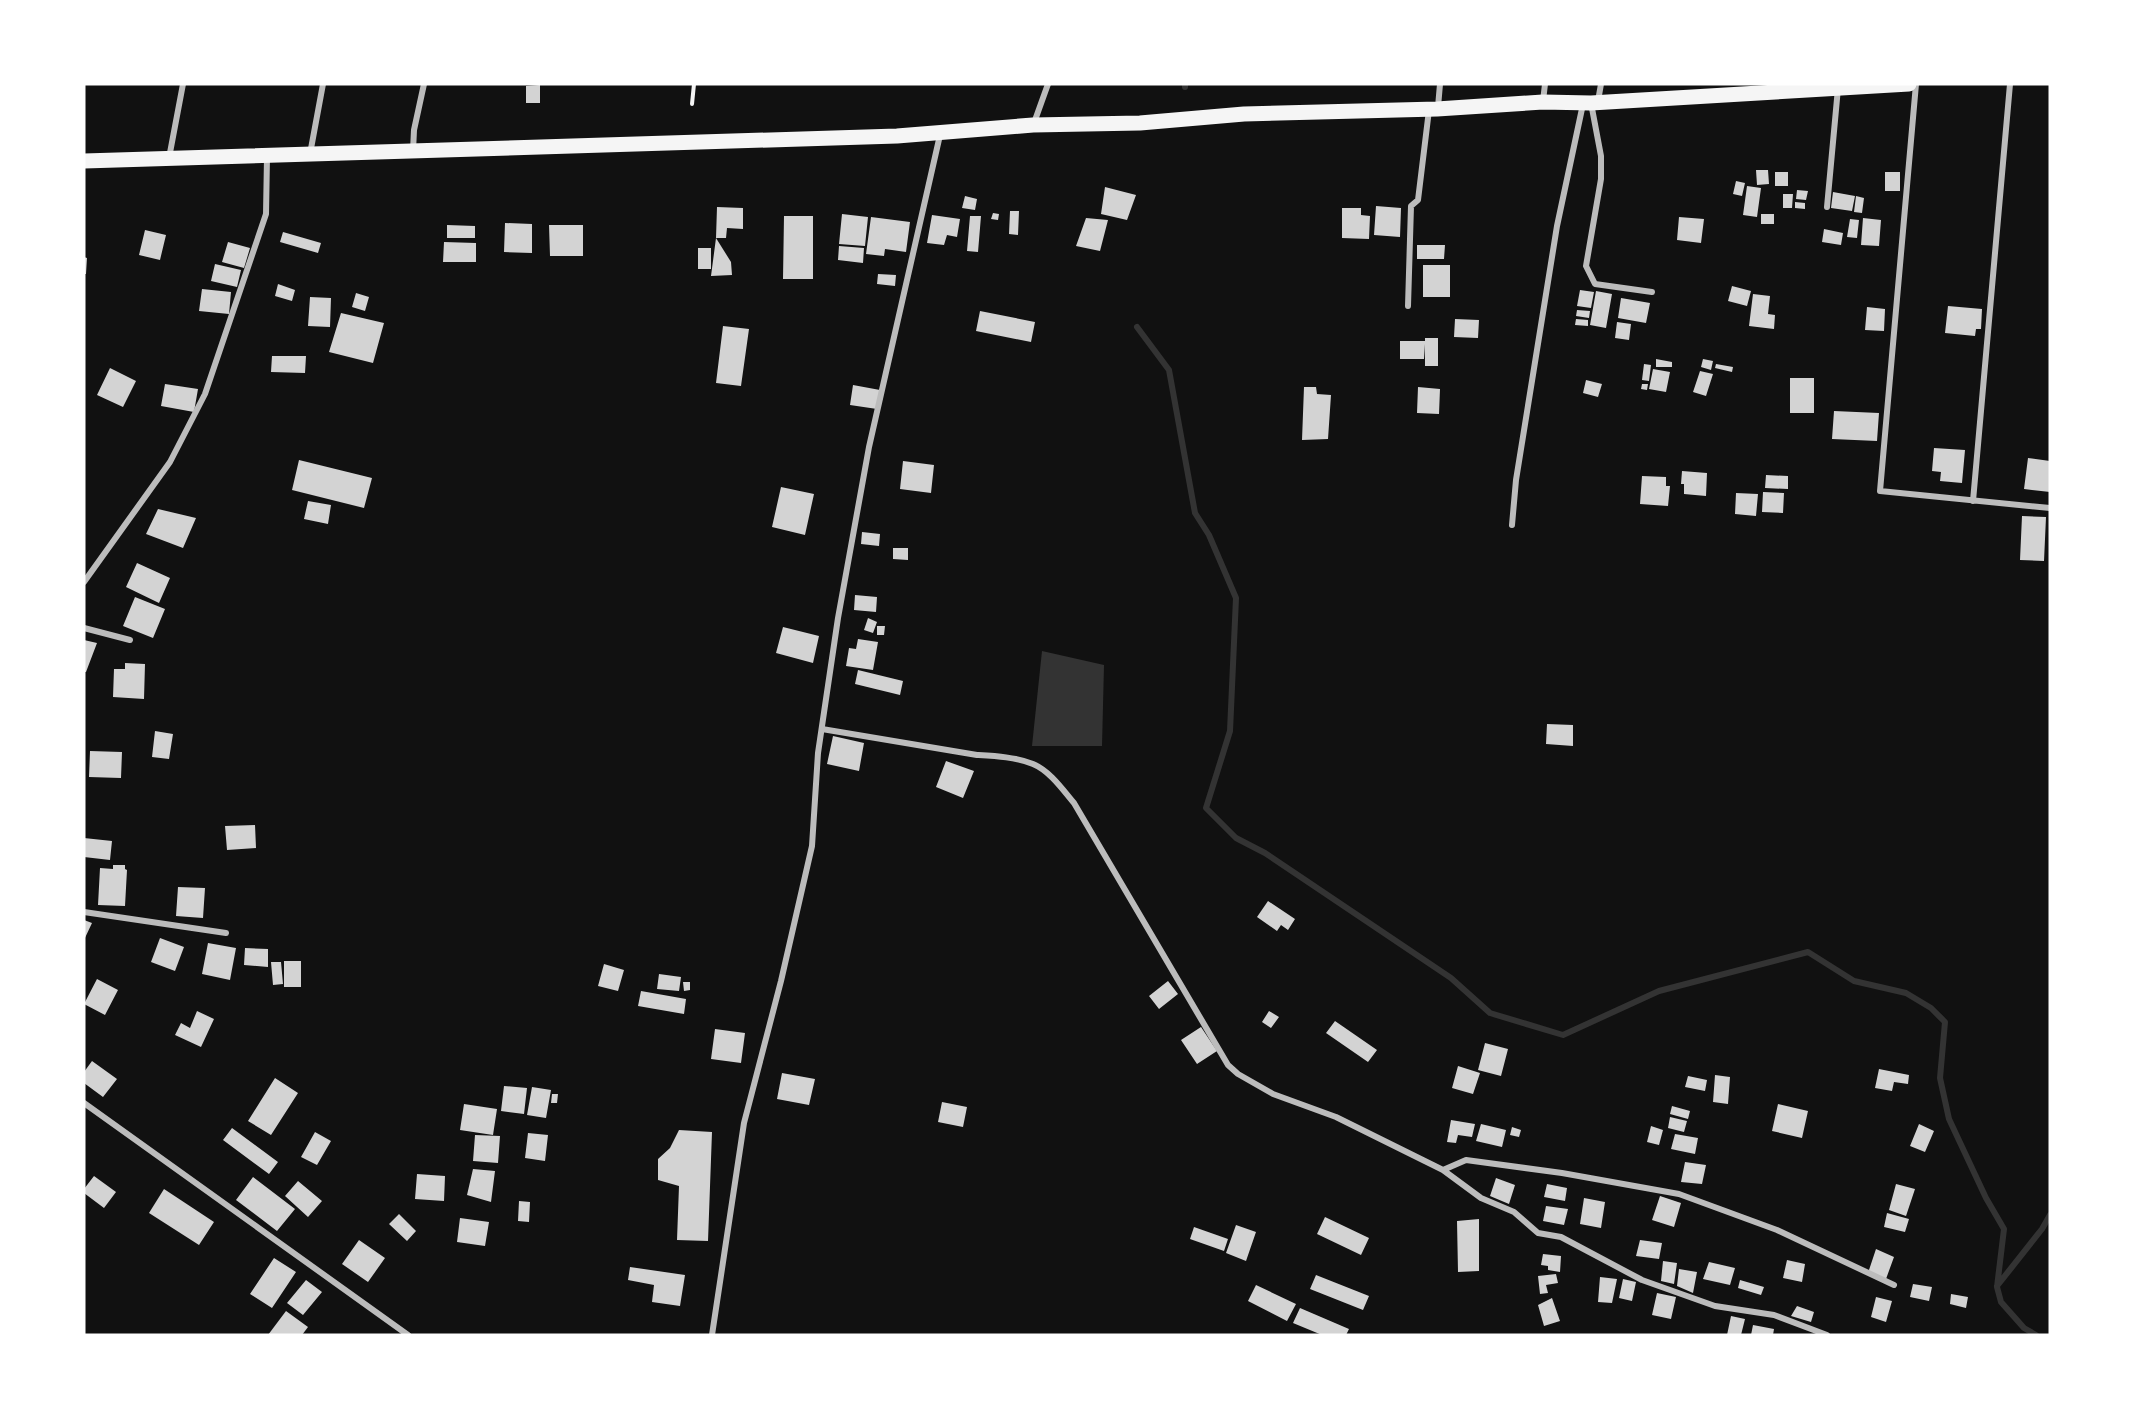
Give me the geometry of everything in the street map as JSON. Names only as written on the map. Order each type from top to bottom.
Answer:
[{"type":"highway","points":[[84,161],[897,136],[1033,125],[1140,123],[1244,114],[1433,109],[1543,102],[1591,103],[1794,88],[1909,84]]},
{"type":"street","points":[[169,159],[183,84]]},
{"type":"street","points":[[310,155],[323,84]]},
{"type":"street","points":[[413,152],[414,130],[424,84]]},
{"type":"street","points":[[1033,125],[1048,84]]},
{"type":"street","points":[[1408,306],[1412,206],[1418,200],[1433,109],[1440,84]]},
{"type":"street","points":[[1543,102],[1545,84]]},
{"type":"street","points":[[1512,525],[1516,480],[1557,226],[1591,103],[1601,84]]},
{"type":"street","points":[[1916,84],[1880,491],[2050,508]]},
{"type":"street","points":[[1973,501],[2010,84]]},
{"type":"street","points":[[1827,207],[1838,88]]},
{"type":"street","points":[[1591,103],[1601,156],[1601,179],[1586,267],[1595,284],[1652,292]]},
{"type":"street","points":[[712,1335],[744,1122],[781,981],[812,846],[818,753],[838,618],[869,447],[941,132]]},
{"type":"street","points":[[84,582],[170,462],[205,394],[266,214],[267,157]]},
{"type":"street","points":[[84,628],[130,640]]},
{"type":"street","points":[[822,729],[977,755],[1001,756],[1034,764],[1052,777],[1074,803],[1228,1065],[1238,1074],[1273,1094],[1336,1117],[1443,1170],[1481,1198],[1514,1212],[1538,1233],[1561,1237],[1642,1280],[1715,1306],[1774,1315],[1827,1335]]},
{"type":"street","points":[[84,912],[226,933]]},
{"type":"street","points":[[84,1103],[408,1335]]},
{"type":"street","points":[[1443,1170],[1466,1160],[1562,1173],[1679,1194],[1777,1230],[1894,1285]]},
{"type":"path","points":[[692,104],[694,84]]},
{"type":"shaded area","points":[[1042,651],[1104,665],[1102,746],[1032,746]]},
{"type":"building","points":[[540,85],[540,103],[526,103],[526,86]]},
{"type":"building","points":[[1756,170],[1768,170],[1769,184],[1757,185]]},
{"type":"building","points":[[1775,172],[1788,172],[1788,186],[1775,186]]},
{"type":"building","points":[[1885,172],[1900,172],[1900,191],[1885,191]]},
{"type":"building","points":[[1736,181],[1745,183],[1742,196],[1733,194]]},
{"type":"building","points":[[1747,186],[1761,188],[1757,217],[1743,215]]},
{"type":"building","points":[[1105,187],[1136,195],[1127,220],[1101,214]]},
{"type":"building","points":[[1797,190],[1808,191],[1806,200],[1796,199]]},
{"type":"building","points":[[1833,192],[1855,196],[1852,211],[1831,208]]},
{"type":"building","points":[[1783,194],[1793,194],[1792,208],[1783,208]]},
{"type":"building","points":[[965,196],[977,199],[975,210],[962,208]]},
{"type":"building","points":[[1856,196],[1864,198],[1862,213],[1854,212]]},
{"type":"building","points":[[1795,202],[1805,203],[1805,209],[1795,208]]},
{"type":"building","points":[[1376,206],[1401,208],[1400,237],[1374,235]]},
{"type":"building","points":[[717,207],[743,208],[743,229],[727,228],[726,238],[716,238]]},
{"type":"building","points":[[1342,208],[1361,208],[1361,215],[1370,216],[1369,239],[1342,238]]},
{"type":"building","points":[[1010,211],[1019,211],[1018,235],[1009,234]]},
{"type":"building","points":[[993,213],[999,214],[998,220],[991,219]]},
{"type":"building","points":[[842,214],[868,217],[865,246],[839,244]]},
{"type":"building","points":[[1761,214],[1774,214],[1774,224],[1761,224]]},
{"type":"building","points":[[932,215],[960,219],[957,237],[947,235],[944,245],[927,243]]},
{"type":"building","points":[[784,216],[813,216],[813,279],[783,279]]},
{"type":"building","points":[[970,216],[981,216],[978,252],[967,251]]},
{"type":"building","points":[[871,217],[910,222],[906,252],[885,249],[884,256],[866,254]]},
{"type":"building","points":[[1679,217],[1704,219],[1701,243],[1677,240]]},
{"type":"building","points":[[1086,218],[1108,220],[1100,251],[1076,246]]},
{"type":"building","points":[[1863,218],[1881,220],[1879,246],[1861,245]]},
{"type":"building","points":[[1850,219],[1859,220],[1857,238],[1847,237]]},
{"type":"building","points":[[505,223],[532,224],[532,253],[504,252]]},
{"type":"building","points":[[447,225],[475,226],[475,238],[447,238]]},
{"type":"building","points":[[549,225],[583,225],[583,256],[550,256]]},
{"type":"building","points":[[1824,229],[1843,233],[1841,245],[1822,242]]},
{"type":"building","points":[[145,230],[166,235],[160,260],[139,255]]},
{"type":"building","points":[[283,232],[321,243],[318,253],[280,242]]},
{"type":"building","points":[[716,238],[731,262],[732,275],[711,276]]},
{"type":"building","points":[[228,242],[250,248],[244,268],[222,262]]},
{"type":"building","points":[[444,242],[476,243],[476,262],[443,262]]},
{"type":"building","points":[[1417,245],[1445,245],[1444,259],[1417,259]]},
{"type":"building","points":[[839,246],[864,248],[863,263],[838,260]]},
{"type":"building","points":[[698,248],[711,248],[711,269],[698,269]]},
{"type":"building","points":[[84,257],[87,258],[86,274],[84,274]]},
{"type":"building","points":[[215,264],[241,270],[237,287],[211,281]]},
{"type":"building","points":[[1423,265],[1450,265],[1450,297],[1423,297]]},
{"type":"building","points":[[878,274],[896,275],[895,286],[877,284]]},
{"type":"building","points":[[278,284],[295,290],[292,301],[275,296]]},
{"type":"building","points":[[1732,286],[1751,291],[1747,306],[1728,301]]},
{"type":"building","points":[[202,289],[231,292],[229,314],[199,311]]},
{"type":"building","points":[[1580,290],[1594,292],[1591,308],[1577,306]]},
{"type":"building","points":[[1596,291],[1612,294],[1606,328],[1590,325]]},
{"type":"building","points":[[356,293],[369,297],[365,311],[352,307]]},
{"type":"building","points":[[1753,294],[1770,296],[1768,314],[1775,315],[1774,329],[1749,326]]},
{"type":"building","points":[[310,297],[331,298],[330,327],[308,326]]},
{"type":"building","points":[[1621,298],[1650,303],[1646,323],[1618,318]]},
{"type":"building","points":[[1948,306],[1982,309],[1981,329],[1976,329],[1975,336],[1945,333]]},
{"type":"building","points":[[1867,307],[1885,309],[1884,331],[1865,330]]},
{"type":"building","points":[[1577,310],[1590,311],[1589,318],[1576,316]]},
{"type":"building","points":[[980,311],[1035,322],[1031,342],[976,331]]},
{"type":"building","points":[[341,313],[384,323],[373,363],[329,352]]},
{"type":"building","points":[[1455,319],[1479,320],[1478,338],[1454,337]]},
{"type":"building","points":[[1576,319],[1588,320],[1588,326],[1575,325]]},
{"type":"building","points":[[1617,322],[1631,324],[1629,340],[1615,338]]},
{"type":"building","points":[[723,326],[749,329],[741,386],[716,383]]},
{"type":"building","points":[[1425,338],[1438,338],[1438,366],[1425,366],[1425,344],[1424,359],[1400,359],[1400,341],[1425,341]]},
{"type":"building","points":[[272,356],[306,356],[305,373],[271,372]]},
{"type":"building","points":[[1656,359],[1672,362],[1672,367],[1656,367]]},
{"type":"building","points":[[1703,359],[1713,361],[1711,370],[1701,367]]},
{"type":"building","points":[[1644,364],[1651,365],[1649,381],[1642,380]]},
{"type":"building","points":[[1716,364],[1733,367],[1732,372],[1715,368]]},
{"type":"building","points":[[110,368],[136,381],[123,407],[97,395]]},
{"type":"building","points":[[1653,369],[1670,372],[1666,392],[1649,389]]},
{"type":"building","points":[[1700,371],[1713,374],[1706,396],[1693,392]]},
{"type":"building","points":[[1790,378],[1814,378],[1814,413],[1790,413]]},
{"type":"building","points":[[1586,380],[1602,384],[1598,397],[1583,393]]},
{"type":"building","points":[[165,384],[198,389],[194,412],[161,406]]},
{"type":"building","points":[[1642,384],[1648,384],[1647,390],[1641,389]]},
{"type":"building","points":[[853,385],[880,390],[877,409],[850,405]]},
{"type":"building","points":[[1304,387],[1316,387],[1317,394],[1331,395],[1328,439],[1302,440]]},
{"type":"building","points":[[1418,387],[1440,389],[1439,414],[1417,413]]},
{"type":"building","points":[[1834,411],[1879,413],[1877,441],[1832,439]]},
{"type":"building","points":[[1934,448],[1965,450],[1962,483],[1940,481],[1941,472],[1932,471]]},
{"type":"building","points":[[2028,458],[2050,461],[2050,492],[2024,489]]},
{"type":"building","points":[[299,460],[372,478],[364,508],[292,490]]},
{"type":"building","points":[[903,461],[934,465],[931,493],[900,489]]},
{"type":"building","points":[[1682,471],[1707,473],[1706,496],[1684,494],[1684,484],[1681,484]]},
{"type":"building","points":[[1766,475],[1788,476],[1788,489],[1765,488]]},
{"type":"building","points":[[1642,476],[1666,477],[1666,486],[1670,486],[1668,506],[1640,504]]},
{"type":"building","points":[[781,487],[814,494],[805,535],[772,527]]},
{"type":"building","points":[[1763,492],[1784,493],[1783,513],[1762,512]]},
{"type":"building","points":[[1736,493],[1758,494],[1756,516],[1735,514]]},
{"type":"building","points":[[308,501],[331,505],[328,524],[304,519]]},
{"type":"building","points":[[158,509],[196,518],[183,548],[146,534]]},
{"type":"building","points":[[2022,516],[2046,517],[2044,561],[2020,560]]},
{"type":"building","points":[[862,532],[880,534],[879,546],[861,544]]},
{"type":"building","points":[[893,548],[908,548],[908,560],[893,559]]},
{"type":"building","points":[[137,563],[170,578],[159,603],[126,587]]},
{"type":"building","points":[[855,595],[877,597],[876,612],[854,610]]},
{"type":"building","points":[[135,597],[165,609],[153,638],[123,626]]},
{"type":"building","points":[[868,618],[877,622],[873,633],[864,630]]},
{"type":"building","points":[[877,626],[885,626],[884,635],[877,635]]},
{"type":"building","points":[[783,627],[819,636],[813,663],[776,653]]},
{"type":"building","points":[[858,639],[878,642],[873,670],[846,666],[849,648],[856,649]]},
{"type":"building","points":[[84,640],[97,643],[86,672],[84,672]]},
{"type":"building","points":[[125,663],[145,664],[144,699],[113,697],[114,669],[125,669]]},
{"type":"building","points":[[858,670],[903,681],[900,695],[855,684]]},
{"type":"building","points":[[1547,724],[1573,725],[1573,746],[1546,744]]},
{"type":"building","points":[[155,731],[173,734],[169,759],[152,757]]},
{"type":"building","points":[[833,736],[864,743],[859,771],[827,764]]},
{"type":"building","points":[[90,751],[122,752],[121,778],[89,777]]},
{"type":"building","points":[[946,761],[974,771],[963,798],[936,787]]},
{"type":"building","points":[[255,825],[256,848],[227,850],[225,826]]},
{"type":"building","points":[[84,838],[112,841],[110,860],[84,857]]},
{"type":"building","points":[[113,865],[125,865],[127,870],[125,906],[98,905],[100,868],[113,869]]},
{"type":"building","points":[[178,887],[205,888],[203,918],[176,916]]},
{"type":"building","points":[[1268,901],[1295,919],[1288,930],[1281,925],[1277,931],[1257,917]]},
{"type":"building","points":[[84,920],[92,923],[84,940]]},
{"type":"building","points":[[160,938],[184,947],[175,971],[151,962]]},
{"type":"building","points":[[208,943],[236,948],[230,980],[202,974]]},
{"type":"building","points":[[245,948],[268,949],[268,967],[244,965]]},
{"type":"building","points":[[284,961],[301,961],[301,987],[284,987]]},
{"type":"building","points":[[271,962],[281,962],[283,984],[273,985]]},
{"type":"building","points":[[604,964],[624,970],[618,991],[598,986]]},
{"type":"building","points":[[659,974],[681,977],[679,991],[657,989]]},
{"type":"building","points":[[97,979],[118,990],[105,1015],[84,1004]]},
{"type":"building","points":[[1168,981],[1178,994],[1159,1009],[1149,996]]},
{"type":"building","points":[[683,982],[690,982],[690,990],[684,991]]},
{"type":"building","points":[[641,991],[686,999],[684,1014],[638,1006]]},
{"type":"building","points":[[197,1011],[214,1019],[201,1047],[175,1035],[181,1023],[190,1028]]},
{"type":"building","points":[[1269,1011],[1279,1017],[1271,1028],[1262,1022]]},
{"type":"building","points":[[1335,1021],[1377,1050],[1368,1062],[1326,1033]]},
{"type":"building","points":[[1201,1027],[1217,1051],[1197,1064],[1181,1040]]},
{"type":"building","points":[[715,1029],[745,1033],[741,1063],[711,1059]]},
{"type":"building","points":[[1485,1043],[1508,1049],[1501,1076],[1478,1070]]},
{"type":"building","points":[[92,1061],[117,1079],[103,1097],[84,1083],[84,1072]]},
{"type":"building","points":[[1458,1066],[1480,1073],[1473,1094],[1452,1088]]},
{"type":"building","points":[[1879,1069],[1909,1075],[1908,1084],[1894,1082],[1892,1091],[1875,1088]]},
{"type":"building","points":[[782,1073],[815,1079],[809,1105],[777,1099]]},
{"type":"building","points":[[1715,1075],[1730,1077],[1728,1104],[1713,1102]]},
{"type":"building","points":[[1688,1076],[1707,1080],[1705,1091],[1685,1087]]},
{"type":"building","points":[[275,1078],[298,1093],[271,1135],[248,1121]]},
{"type":"building","points":[[504,1086],[527,1088],[524,1114],[501,1111]]},
{"type":"building","points":[[532,1087],[551,1090],[546,1118],[527,1115]]},
{"type":"building","points":[[552,1094],[558,1094],[557,1103],[551,1103]]},
{"type":"building","points":[[942,1102],[967,1107],[963,1127],[938,1122]]},
{"type":"building","points":[[464,1104],[497,1109],[493,1135],[460,1130]]},
{"type":"building","points":[[1778,1104],[1808,1111],[1802,1138],[1772,1131]]},
{"type":"building","points":[[1672,1106],[1690,1111],[1688,1119],[1670,1114]]},
{"type":"building","points":[[1670,1117],[1687,1121],[1684,1132],[1668,1128]]},
{"type":"building","points":[[1451,1120],[1475,1124],[1472,1137],[1458,1135],[1456,1143],[1447,1142]]},
{"type":"building","points":[[1481,1124],[1506,1130],[1502,1147],[1476,1141]]},
{"type":"building","points":[[1919,1124],[1934,1131],[1925,1152],[1910,1146]]},
{"type":"building","points":[[1651,1126],[1663,1130],[1659,1145],[1647,1142]]},
{"type":"building","points":[[1512,1127],[1521,1130],[1519,1137],[1510,1135]]},
{"type":"building","points":[[232,1128],[278,1162],[269,1174],[223,1140]]},
{"type":"building","points":[[679,1130],[712,1132],[708,1241],[677,1240],[679,1186],[658,1180],[658,1159],[670,1148]]},
{"type":"building","points":[[315,1132],[331,1141],[317,1165],[301,1157]]},
{"type":"building","points":[[528,1133],[548,1135],[545,1161],[525,1158]]},
{"type":"building","points":[[1675,1134],[1698,1138],[1695,1154],[1671,1149]]},
{"type":"building","points":[[475,1135],[500,1136],[498,1163],[473,1161]]},
{"type":"building","points":[[1685,1162],[1706,1165],[1702,1184],[1681,1182]]},
{"type":"building","points":[[473,1169],[495,1171],[491,1202],[467,1195]]},
{"type":"building","points":[[417,1174],[445,1176],[444,1201],[415,1199]]},
{"type":"building","points":[[94,1176],[116,1192],[104,1208],[84,1193],[84,1189]]},
{"type":"building","points":[[253,1177],[295,1209],[277,1231],[236,1200]]},
{"type":"building","points":[[1496,1178],[1515,1185],[1509,1204],[1490,1196]]},
{"type":"building","points":[[298,1181],[322,1201],[308,1217],[285,1196]]},
{"type":"building","points":[[1547,1184],[1567,1188],[1565,1201],[1544,1197]]},
{"type":"building","points":[[1896,1184],[1915,1189],[1906,1216],[1889,1210]]},
{"type":"building","points":[[164,1189],[214,1222],[199,1245],[149,1213]]},
{"type":"building","points":[[1660,1196],[1681,1203],[1674,1227],[1652,1220]]},
{"type":"building","points":[[1584,1198],[1605,1202],[1601,1228],[1580,1224]]},
{"type":"building","points":[[519,1201],[530,1202],[529,1222],[518,1221]]},
{"type":"building","points":[[1546,1206],[1568,1209],[1564,1225],[1543,1221]]},
{"type":"building","points":[[1887,1213],[1909,1219],[1905,1232],[1884,1227]]},
{"type":"building","points":[[399,1214],[416,1231],[407,1241],[389,1224]]},
{"type":"building","points":[[1325,1217],[1369,1238],[1361,1255],[1317,1234]]},
{"type":"building","points":[[460,1218],[489,1222],[485,1246],[457,1242]]},
{"type":"building","points":[[1479,1219],[1479,1271],[1458,1272],[1457,1221]]},
{"type":"building","points":[[1236,1225],[1256,1232],[1246,1261],[1226,1253]]},
{"type":"building","points":[[1194,1227],[1228,1239],[1224,1251],[1190,1239]]},
{"type":"building","points":[[359,1240],[385,1258],[368,1282],[342,1264]]},
{"type":"building","points":[[1640,1240],[1662,1243],[1659,1259],[1636,1256]]},
{"type":"building","points":[[1876,1249],[1894,1257],[1886,1279],[1868,1273]]},
{"type":"building","points":[[1543,1254],[1561,1256],[1560,1272],[1548,1270],[1548,1266],[1541,1265]]},
{"type":"building","points":[[274,1258],[296,1272],[272,1308],[250,1294]]},
{"type":"building","points":[[1787,1260],[1805,1264],[1802,1282],[1783,1278]]},
{"type":"building","points":[[1663,1261],[1677,1263],[1674,1284],[1661,1281]]},
{"type":"building","points":[[1709,1262],[1735,1268],[1730,1285],[1703,1279]]},
{"type":"building","points":[[630,1267],[685,1275],[680,1306],[652,1302],[654,1285],[628,1280]]},
{"type":"building","points":[[1679,1269],[1697,1272],[1693,1293],[1677,1286]]},
{"type":"building","points":[[1556,1274],[1558,1283],[1546,1285],[1548,1293],[1540,1294],[1538,1276]]},
{"type":"building","points":[[1316,1275],[1369,1296],[1363,1310],[1310,1289]]},
{"type":"building","points":[[1600,1277],[1617,1279],[1612,1303],[1598,1302]]},
{"type":"building","points":[[1623,1279],[1636,1282],[1632,1301],[1619,1298]]},
{"type":"building","points":[[306,1280],[322,1292],[303,1315],[287,1303]]},
{"type":"building","points":[[1740,1280],[1764,1287],[1761,1295],[1738,1288]]},
{"type":"building","points":[[1913,1284],[1932,1287],[1929,1301],[1910,1297]]},
{"type":"building","points":[[1256,1285],[1296,1304],[1287,1321],[1248,1301]]},
{"type":"building","points":[[1657,1293],[1676,1297],[1671,1319],[1652,1315]]},
{"type":"building","points":[[1951,1294],[1968,1297],[1966,1308],[1950,1304]]},
{"type":"building","points":[[1876,1297],[1892,1301],[1886,1322],[1871,1317]]},
{"type":"building","points":[[1552,1298],[1560,1321],[1544,1326],[1538,1305]]},
{"type":"building","points":[[1797,1306],[1814,1312],[1811,1322],[1791,1316]]},
{"type":"building","points":[[1300,1308],[1349,1329],[1346,1335],[1322,1335],[1293,1323]]},
{"type":"building","points":[[286,1311],[308,1327],[302,1335],[268,1335]]},
{"type":"building","points":[[1731,1316],[1745,1319],[1741,1335],[1727,1335]]},
{"type":"building","points":[[1753,1325],[1774,1329],[1773,1335],[1751,1335]]},
{"type":"waterway","points":[[1137,327],[1169,370],[1195,513],[1209,535],[1236,598],[1230,731],[1206,808],[1236,838],[1265,853],[1451,978],[1490,1013],[1563,1035],[1659,991],[1808,952],[1854,981],[1906,993],[1931,1008],[1945,1022],[1940,1078],[1949,1119],[1986,1198],[2004,1229],[1997,1287],[2001,1302],[2024,1328],[2036,1335]]},
{"type":"waterway","points":[[1997,1286],[2042,1229],[2050,1215]]}]
